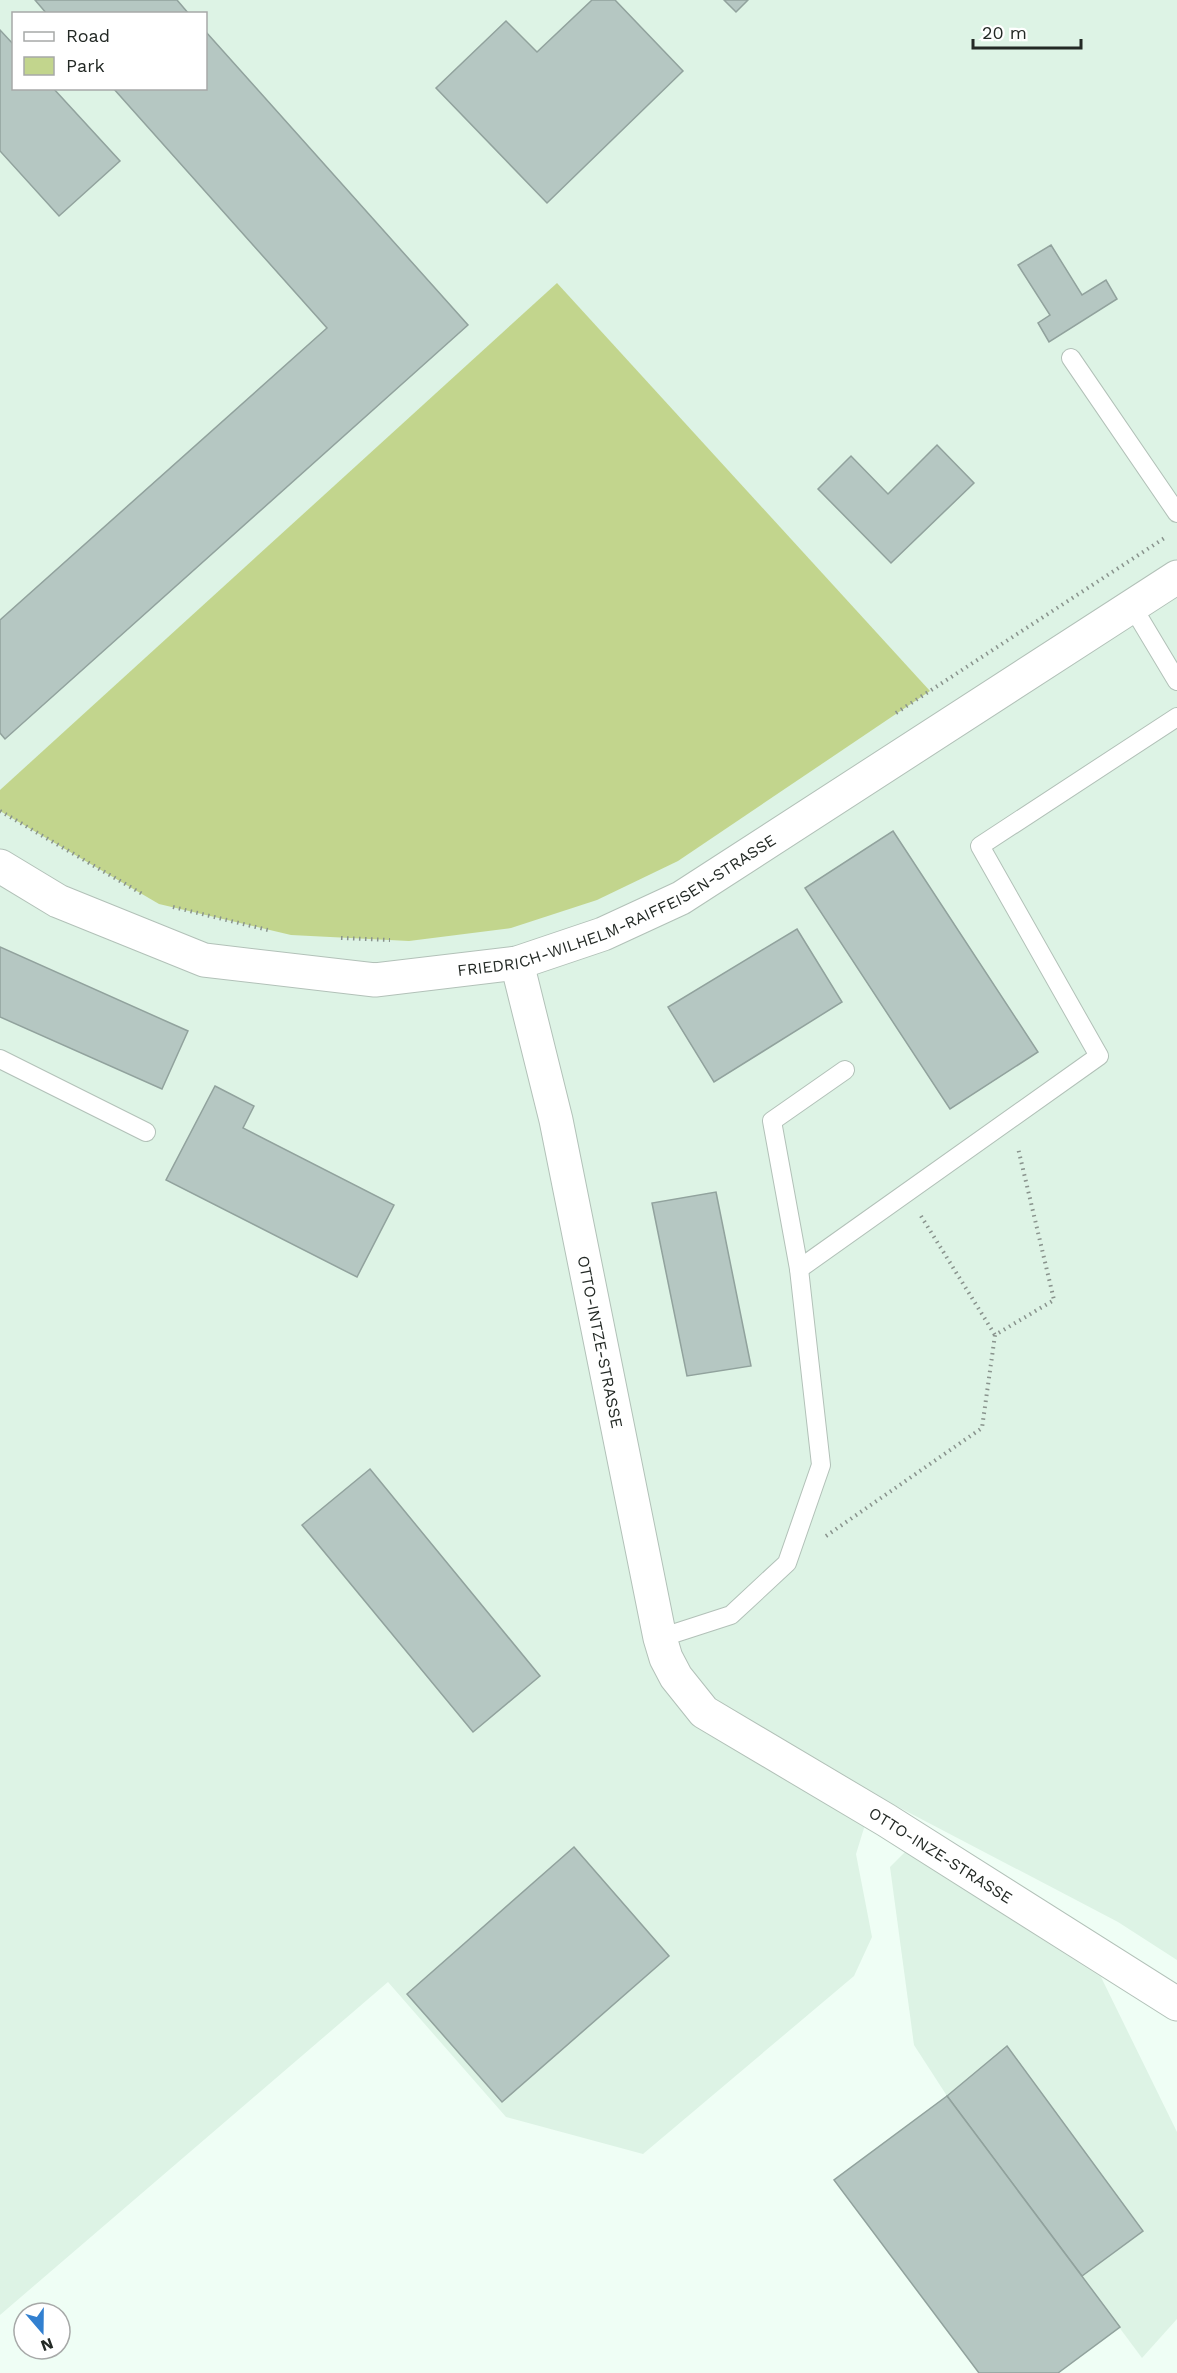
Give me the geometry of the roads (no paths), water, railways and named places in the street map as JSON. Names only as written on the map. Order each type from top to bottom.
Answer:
[{"type":"street","name":"FRIEDRICH-WILHELM-RAIFFEISEN-STRASSE","points":[[0,866],[58,901],[204,960],[375,980],[517,963],[603,934],[681,898],[1177,577]]},
{"type":"street","name":"OTTO-INTZE-STRASSE","points":[[517,963],[556,1120],[660,1638],[666,1658],[676,1677],[704,1712]]},
{"type":"street","name":"OTTO-INZE-STRASSE","points":[[704,1712],[886,1820],[1177,2004]]},
{"type":"lane","points":[[1071,357],[1177,513]]},
{"type":"lane","points":[[1132,606],[1177,681]]},
{"type":"lane","points":[[799,1269],[1099,1056],[980,846],[1177,717]]},
{"type":"lane","points":[[0,1059],[146,1132]]},
{"type":"lane","points":[[660,1638],[731,1614],[787,1563],[821,1465],[799,1269],[772,1121],[845,1070]]}]
